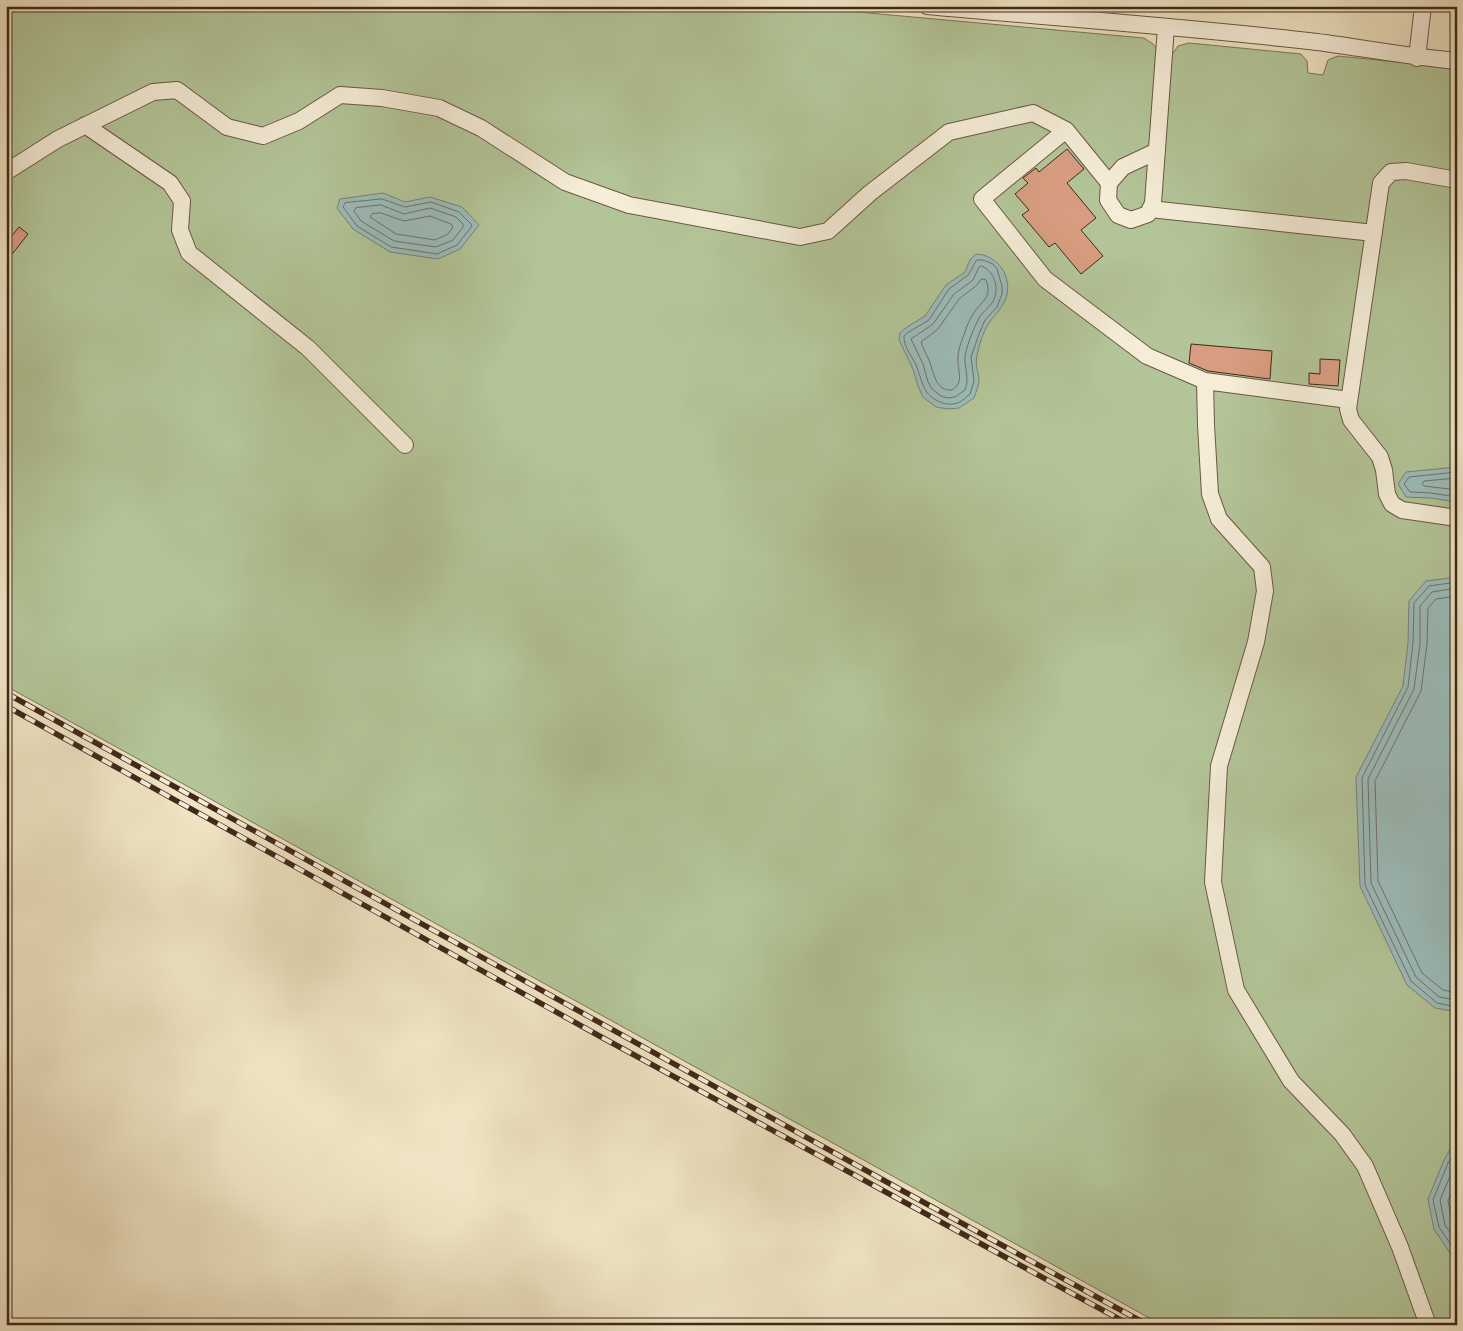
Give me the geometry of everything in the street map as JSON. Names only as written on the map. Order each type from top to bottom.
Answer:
[{"type":"street","points":[[927,6],[1319,42],[1417,58],[1457,61]]},
{"type":"street","points":[[1417,58],[1422,6]]},
{"type":"street","points":[[1157,150],[1123,167],[1109,183],[1108,200],[1118,215],[1131,220],[1148,214],[1153,203],[1157,150],[1166,27]]},
{"type":"street","points":[[6,172],[58,139],[153,92],[177,90],[227,127],[263,136],[299,121],[340,95],[382,98],[439,108],[481,128],[565,182],[629,205],[800,237],[828,231],[870,193],[949,132],[1033,113],[1066,130],[1109,183]]},
{"type":"street","points":[[85,125],[170,183],[182,201],[180,230],[189,254],[308,348],[405,445]]},
{"type":"street","points":[[1066,130],[982,199],[1045,279],[1146,356],[1205,381],[1349,400]]},
{"type":"street","points":[[1457,180],[1406,171],[1390,172],[1381,183],[1348,409],[1351,420],[1380,457],[1384,470],[1387,494],[1392,504],[1402,510],[1457,518]]},
{"type":"street","points":[[1150,210],[1374,233]]},
{"type":"street","points":[[1205,381],[1210,494],[1219,519],[1262,567],[1265,591],[1256,642],[1219,766],[1213,882],[1236,990],[1291,1081],[1342,1134],[1365,1166],[1400,1247],[1428,1325]]},
{"type":"green space","points":[[6,6],[792,6],[1144,38],[1153,44],[1158,51],[1173,53],[1178,46],[1189,43],[1301,54],[1307,61],[1308,73],[1323,75],[1328,60],[1338,56],[1457,68],[1457,1325],[1162,1325],[6,686]]},
{"type":"water","points":[[383,193],[405,202],[430,197],[462,207],[479,225],[460,249],[438,259],[390,252],[353,229],[337,208],[340,199]]},
{"type":"water","points":[[976,254],[991,258],[1002,268],[1007,282],[1006,298],[991,320],[980,343],[976,362],[979,381],[974,398],[959,408],[936,407],[923,397],[913,369],[899,340],[900,333],[925,316],[946,285],[965,272],[970,260]]},
{"type":"water","points":[[1457,467],[1457,502],[1406,497],[1398,484],[1406,472]]},
{"type":"water","points":[[1457,577],[1457,1012],[1435,1008],[1407,985],[1360,886],[1356,777],[1403,686],[1408,643],[1409,601],[1426,581]]},
{"type":"water","points":[[1457,1145],[1457,1260],[1454,1259],[1434,1229],[1428,1199],[1444,1160],[1452,1146]]},
{"type":"building","points":[[1067,149],[1084,169],[1067,183],[1096,218],[1081,230],[1103,256],[1081,274],[1055,243],[1049,247],[1022,215],[1029,210],[1015,194],[1028,183],[1023,178],[1036,168],[1039,172]]},
{"type":"building","points":[[19,227],[28,234],[6,262],[6,243]]},
{"type":"building","points":[[1191,344],[1272,351],[1270,379],[1208,371],[1189,363]]},
{"type":"building","points":[[1320,359],[1340,360],[1338,386],[1309,384],[1309,373],[1320,374]]},
{"type":"railway","points":[[6,693],[1148,1325]]},
{"type":"railway","points":[[6,706],[603,1038],[1130,1325]]}]
